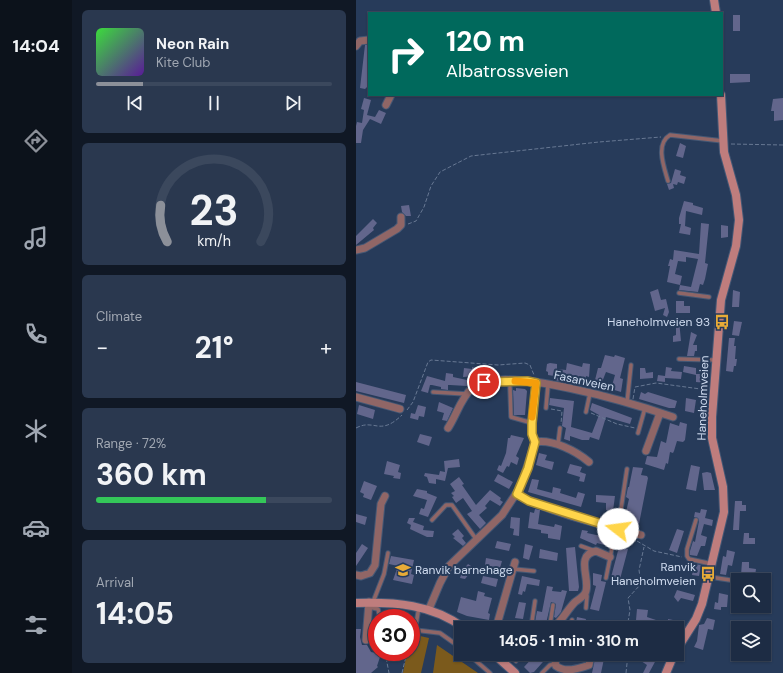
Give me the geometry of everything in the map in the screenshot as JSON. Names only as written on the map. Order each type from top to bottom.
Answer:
[{"type":"main road","points":[[714,0],[716,12]]},
{"type":"main road","name":"Haneholmveien","points":[[684,637],[700,610],[713,564],[722,524],[724,506],[723,487],[712,438],[714,391],[721,300],[736,246],[739,220],[737,200],[725,160],[721,96]]},
{"type":"main road","points":[[356,603],[402,604],[419,607],[454,621]]},
{"type":"main road","points":[[502,661],[515,673]]},
{"type":"main road","name":"Haneholmveien","points":[[666,673],[672,661]]},
{"type":"street","points":[[356,46],[360,41],[368,40]]},
{"type":"street","points":[[386,105],[390,96]]},
{"type":"street","points":[[356,250],[365,248],[400,227],[401,217]]},
{"type":"street","name":"Fasanveien","points":[[468,394],[472,388],[484,382],[527,381],[591,392],[673,417]]},
{"type":"street","points":[[429,610],[449,566],[476,539],[492,526],[517,494],[528,468],[535,442],[532,434],[532,423],[536,383]]},
{"type":"street","points":[[448,428],[468,394]]},
{"type":"street","points":[[356,398],[400,409]]},
{"type":"street","points":[[646,451],[660,413]]},
{"type":"street","points":[[535,442],[546,442],[577,452],[589,462]]},
{"type":"street","points":[[517,494],[529,501],[641,535]]},
{"type":"street","points":[[356,575],[361,576],[370,573],[375,565],[381,504],[385,496]]},
{"type":"street","points":[[561,621],[575,603],[586,593],[587,587],[584,563],[589,555],[596,551],[610,557]]},
{"type":"street","points":[[499,621],[514,565]]},
{"type":"street","points":[[366,640],[370,604]]},
{"type":"street","points":[[556,664],[563,671],[576,670],[589,665],[590,661]]},
{"type":"lane","points":[[668,181],[662,154],[663,142],[666,137],[670,135],[723,141]]},
{"type":"lane","points":[[678,294],[709,297]]},
{"type":"lane","points":[[679,358],[716,360]]},
{"type":"lane","name":"Fasanveien","points":[[630,403],[631,365]]},
{"type":"lane","points":[[546,408],[548,385]]},
{"type":"lane","points":[[510,388],[511,417],[532,423]]},
{"type":"lane","points":[[433,392],[459,395],[468,394]]},
{"type":"lane","points":[[586,412],[591,392]]},
{"type":"lane","points":[[638,431],[645,408]]},
{"type":"lane","points":[[557,446],[560,428]]},
{"type":"lane","points":[[621,530],[627,469]]},
{"type":"lane","points":[[432,520],[446,505],[452,504],[476,539]]},
{"type":"lane","points":[[696,520],[687,549],[687,556],[689,559],[713,564]]},
{"type":"lane","points":[[581,546],[596,551]]},
{"type":"lane","points":[[606,578],[612,548]]},
{"type":"lane","points":[[378,609],[370,604],[384,574],[388,553]]},
{"type":"lane","points":[[514,565],[534,571]]},
{"type":"lane","points":[[710,577],[730,580]]},
{"type":"lane","points":[[586,593],[588,596],[586,608]]},
{"type":"lane","points":[[531,621],[535,601]]},
{"type":"lane","points":[[551,621],[553,605]]},
{"type":"lane","points":[[419,607],[415,630],[440,633],[454,643]]},
{"type":"lane","points":[[476,661],[490,673]]},
{"type":"lane","points":[[542,673],[550,665],[556,664]]},
{"type":"path","points":[[400,227],[416,221],[424,207],[431,186],[440,172],[471,156],[599,142],[666,137]]},
{"type":"path","points":[[723,141],[731,144],[783,144]]},
{"type":"path","points":[[356,428],[364,424],[382,428],[395,423],[413,402],[428,362],[431,360],[498,365],[525,363],[530,365],[533,370],[536,383]]},
{"type":"path","points":[[630,403],[635,387],[651,384],[714,391]]},
{"type":"path","points":[[546,408],[562,411],[560,428]]},
{"type":"path","points":[[586,412],[638,431]]},
{"type":"path","points":[[612,548],[614,543],[622,535],[621,530]]},
{"type":"path","points":[[634,538],[644,546],[654,551],[680,557],[687,556]]},
{"type":"path","points":[[628,621],[630,610],[628,598],[641,584],[639,570],[644,546]]},
{"type":"path","points":[[387,661],[389,673]]},
{"type":"path","points":[[402,673],[405,661]]},
{"type":"path","points":[[626,673],[627,661]]},
{"type":"shaded area","points":[[420,636],[429,638],[421,673],[403,673],[405,661],[420,661]]},
{"type":"shaded area","points":[[437,645],[454,657],[454,661],[460,661],[478,673],[433,673]]},
{"type":"building","points":[[733,15],[740,15],[740,31],[733,31]]},
{"type":"building","points":[[365,45],[368,45],[368,86],[365,89],[360,88]]},
{"type":"building","points":[[730,74],[750,74],[750,82],[730,83]]},
{"type":"building","points":[[364,98],[371,100],[367,115],[375,117],[379,110],[386,113],[381,124],[370,119],[363,130],[361,143],[356,143],[356,126],[357,122],[362,123],[364,110],[361,109]]},
{"type":"building","points":[[783,98],[783,120],[774,121],[774,111],[771,111],[773,99]]},
{"type":"building","points":[[680,143],[686,146],[683,158],[676,156]]},
{"type":"building","points":[[675,169],[681,171],[680,175],[686,177],[684,184],[678,182],[677,185],[673,184],[674,188],[669,190],[667,184],[671,183]]},
{"type":"building","points":[[684,201],[693,203],[693,205],[703,208],[702,215],[686,211],[685,226],[691,228],[690,235],[679,233],[681,224],[679,224],[679,218]]},
{"type":"building","points":[[409,205],[411,216],[406,216],[402,212],[401,206]]},
{"type":"building","points":[[373,219],[377,223],[373,228],[374,230],[356,245],[356,236]]},
{"type":"building","points":[[701,223],[709,224],[705,263],[708,264],[703,285],[700,284],[698,292],[679,290],[680,285],[667,282],[670,266],[668,266],[670,259],[673,260],[674,250],[699,254]],"holes":[[[686,257],[698,259],[691,287],[680,285],[682,276],[675,274],[678,261],[686,262]]]},
{"type":"building","points":[[721,225],[728,226],[728,237],[721,238]]},
{"type":"building","points":[[658,289],[661,300],[666,299],[669,312],[667,317],[663,315],[665,308],[655,311],[650,292]]},
{"type":"building","points":[[733,290],[740,292],[739,307],[732,307]]},
{"type":"building","points":[[676,301],[684,301],[684,306],[690,306],[690,313],[676,313]]},
{"type":"building","points":[[676,320],[679,320],[681,341],[673,342],[673,336],[676,335]]},
{"type":"building","points":[[734,321],[742,322],[739,336],[732,335]]},
{"type":"building","points":[[691,332],[697,335],[693,345],[697,345],[697,351],[695,351],[694,356],[687,356]]},
{"type":"building","points":[[729,338],[735,338],[734,346],[736,346],[735,359],[737,359],[733,372],[726,371]]},
{"type":"building","points":[[605,355],[614,357],[615,355],[625,358],[620,378],[623,379],[621,392],[611,389],[615,375],[606,372],[602,382],[595,380],[598,368],[601,368]]},
{"type":"building","points":[[567,363],[582,367],[583,363],[590,364],[589,377],[586,376],[585,385],[578,384],[578,376],[570,375],[568,383],[554,380],[554,376],[548,375],[548,372],[546,371],[547,364],[557,364],[557,369],[566,370]]},
{"type":"building","points":[[684,366],[696,368],[696,374],[706,374],[706,383],[696,382],[696,375],[683,372]]},
{"type":"building","points":[[472,367],[479,369],[478,376],[463,377],[464,368],[472,369]]},
{"type":"building","points":[[666,367],[672,368],[671,371],[682,372],[681,379],[665,378],[665,382],[657,381],[658,375],[665,376]]},
{"type":"building","points":[[640,368],[645,368],[646,373],[653,372],[653,378],[640,379]]},
{"type":"building","points":[[446,373],[453,374],[453,377],[467,380],[467,386],[448,385],[448,390],[430,385],[428,393],[421,391],[427,376],[445,381]]},
{"type":"building","points":[[356,382],[406,395],[404,403],[356,391]]},
{"type":"building","points":[[516,388],[525,389],[527,391],[525,415],[514,415],[513,390],[516,391]]},
{"type":"building","points":[[641,392],[645,394],[648,392],[677,401],[675,408],[669,408],[639,399]]},
{"type":"building","points":[[550,398],[574,401],[571,427],[592,433],[599,415],[590,410],[592,403],[632,418],[630,424],[606,417],[599,440],[590,437],[589,440],[582,440],[570,436],[570,441],[564,439],[566,428],[562,426],[564,408],[549,405]]},
{"type":"building","points":[[686,398],[696,400],[694,413],[685,411]]},
{"type":"building","points":[[439,402],[453,408],[447,421],[442,420],[444,413],[437,411]]},
{"type":"building","points":[[359,405],[375,410],[373,419],[357,414]]},
{"type":"building","points":[[418,405],[426,407],[424,417],[419,416],[418,420],[410,418],[411,413],[415,414]]},
{"type":"building","points":[[680,422],[687,424],[685,440],[683,442],[677,441],[673,453],[670,452],[668,464],[666,463],[664,470],[645,464],[647,456],[657,457],[661,441],[666,443],[670,423],[679,426]]},
{"type":"building","points":[[420,434],[432,437],[429,446],[417,442]]},
{"type":"building","points":[[511,435],[524,438],[516,456],[519,458],[517,465],[511,462],[509,467],[507,466],[503,473],[497,470],[499,465],[501,466],[506,453],[508,438],[510,438]]},
{"type":"building","points":[[539,453],[547,455],[545,460],[554,462],[552,470],[536,465]]},
{"type":"building","points":[[459,459],[460,467],[448,468],[445,481],[436,479],[436,484],[429,483],[427,477],[424,476],[425,473],[439,475],[440,471],[445,472],[444,461]]},
{"type":"building","points":[[387,461],[400,465],[398,472],[401,473],[400,479],[384,474]]},
{"type":"building","points":[[570,464],[582,467],[580,472],[586,474],[584,482],[579,481],[580,477],[567,473]]},
{"type":"building","points":[[691,465],[700,467],[696,491],[686,489]]},
{"type":"building","points":[[633,467],[643,468],[641,475],[647,476],[648,478],[638,529],[623,525],[629,499],[626,497]]},
{"type":"building","points":[[702,473],[711,473],[715,490],[704,490]]},
{"type":"building","points":[[498,474],[513,482],[509,489],[494,481]]},
{"type":"building","points":[[459,477],[464,484],[462,485],[476,505],[490,490],[501,498],[500,500],[503,502],[500,506],[490,500],[485,506],[487,508],[479,515],[486,523],[480,529],[467,514],[472,511],[463,498],[456,503],[452,497],[454,496],[451,493],[455,491],[450,484]]},
{"type":"building","points":[[532,479],[539,480],[537,489],[552,493],[553,487],[561,489],[560,493],[576,498],[578,492],[585,494],[581,507],[528,492]]},
{"type":"building","points":[[364,481],[377,486],[371,500],[363,497],[364,494],[360,492]]},
{"type":"building","points":[[417,489],[427,491],[427,493],[437,497],[428,517],[419,514],[421,508],[424,509],[427,500],[413,496]]},
{"type":"building","points":[[596,495],[615,496],[613,511],[606,510],[606,503],[596,502]]},
{"type":"building","points":[[735,501],[742,501],[742,505],[746,505],[746,511],[740,511],[739,530],[733,530]]},
{"type":"building","points":[[535,509],[540,510],[538,524],[554,527],[555,524],[562,526],[560,540],[548,538],[548,534],[541,533],[541,530],[528,528],[530,512],[534,513]]},
{"type":"building","points":[[701,509],[707,510],[705,518],[713,520],[712,526],[704,524],[701,535],[707,537],[705,546],[701,546],[697,556],[690,555],[693,541],[695,542],[699,521],[698,518],[694,517],[695,512],[700,513]]},
{"type":"building","points":[[356,514],[367,517],[365,525],[356,522]]},
{"type":"building","points":[[511,517],[520,518],[519,536],[513,535],[514,529],[510,528]]},
{"type":"building","points":[[409,518],[415,518],[413,522],[424,526],[423,530],[434,531],[433,537],[427,537],[410,529],[411,525],[407,523]]},
{"type":"building","points":[[458,529],[464,536],[462,538],[466,543],[463,546],[453,538],[455,537],[452,534]]},
{"type":"building","points":[[677,529],[684,531],[677,553],[669,550]]},
{"type":"building","points":[[582,530],[588,531],[587,533],[610,538],[608,546],[597,543],[596,545],[580,538]]},
{"type":"building","points":[[744,533],[749,533],[749,538],[755,538],[755,544],[743,544]]},
{"type":"building","points":[[497,541],[511,544],[509,551],[495,548]]},
{"type":"building","points":[[362,544],[368,548],[356,566],[356,553]]},
{"type":"building","points":[[525,544],[533,546],[529,560],[523,558]]},
{"type":"building","points":[[575,547],[579,587],[578,591],[569,591],[566,548]]},
{"type":"building","points":[[619,547],[628,549],[619,583],[610,581]]},
{"type":"building","points":[[540,549],[558,553],[557,561],[539,558]]},
{"type":"building","points":[[727,550],[735,552],[732,566],[728,565],[726,575],[720,574],[723,556],[726,557]]},
{"type":"building","points":[[391,556],[414,560],[411,574],[414,575],[412,584],[393,580],[398,566],[389,564]]},
{"type":"building","points":[[486,558],[502,561],[500,568],[485,565]]},
{"type":"building","points":[[742,562],[749,562],[749,568],[756,569],[755,573],[741,573]]},
{"type":"building","points":[[468,564],[474,568],[465,579],[460,578],[461,575],[457,573],[459,569],[463,570]]},
{"type":"building","points":[[694,564],[701,565],[699,576],[692,575]]},
{"type":"building","points":[[593,573],[602,575],[601,581],[606,582],[599,611],[590,609],[596,586],[593,585]]},
{"type":"building","points":[[483,576],[498,579],[496,587],[481,583]]},
{"type":"building","points":[[522,576],[540,580],[539,586],[527,584],[525,592],[523,591],[522,595],[518,594]]},
{"type":"building","points":[[547,586],[553,587],[552,591],[567,591],[561,612],[556,618],[554,617],[556,604],[551,602],[547,621],[535,621],[537,611],[542,612]]},
{"type":"building","points":[[677,590],[695,595],[693,601],[681,598],[678,602],[674,597]]},
{"type":"building","points":[[478,591],[485,593],[484,596],[492,598],[488,613],[490,614],[489,620],[467,616],[457,612],[461,597],[476,601]]},
{"type":"building","points":[[719,593],[728,595],[727,607],[721,607],[721,610],[714,609],[715,602],[718,603]]},
{"type":"building","points":[[519,602],[526,603],[523,619],[515,618]]},
{"type":"building","points":[[637,609],[648,610],[647,617],[656,620],[640,621],[636,620]]},
{"type":"building","points":[[577,617],[586,619],[586,621],[576,621]]},
{"type":"building","points":[[707,618],[715,620],[713,630],[708,629],[703,650],[694,647],[697,641],[699,625],[704,624]]},
{"type":"building","points":[[356,629],[361,629],[360,637],[362,645],[367,645],[368,647],[368,661],[379,661],[378,667],[371,673],[356,673]]},
{"type":"building","points":[[530,661],[544,661],[534,672],[530,673],[524,667]]},
{"type":"building","points":[[595,661],[604,661],[601,673],[592,673]]},
{"type":"building","points":[[641,661],[655,661],[649,673],[643,673],[647,665]]},
{"type":"slow traffic","points":[[515,381],[536,383],[532,417]]},
{"type":"place","name":"Haneholmveien 93","points":[[722,322]]},
{"type":"place","name":"Ranvik barnehage","points":[[403,570]]},
{"type":"place","name":"Ranvik Haneholmveien","points":[[708,574]]},
{"type":"route","points":[[484,382],[527,381],[536,383],[532,423],[532,434],[535,442],[528,468],[517,494],[529,501],[618,529]]}]
